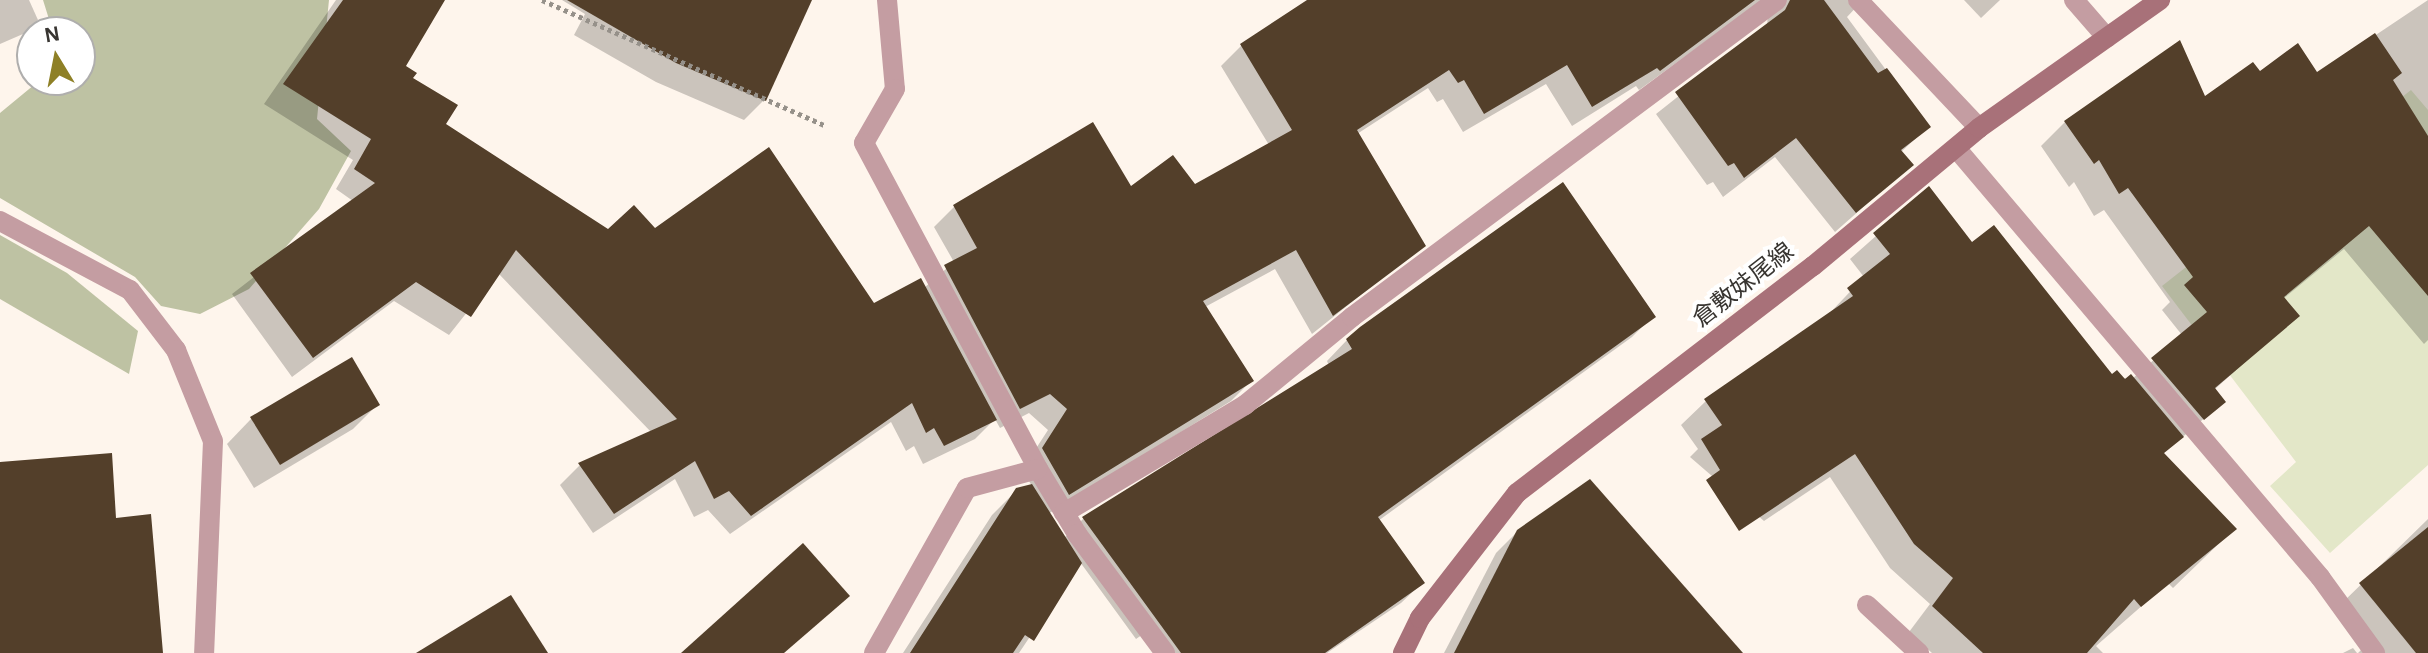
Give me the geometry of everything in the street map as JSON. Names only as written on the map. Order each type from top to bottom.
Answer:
[{"type":"main road","name":"倉敷妹尾線","points":[[1403,653],[1420,618],[1517,493],[1813,266],[1979,128],[2160,0]]},
{"type":"street","points":[[887,0],[895,89],[864,143],[1038,469],[1064,513],[1165,653]]},
{"type":"street","points":[[1064,513],[1245,405],[1352,317],[1777,0]]},
{"type":"street","points":[[1858,0],[1979,128]]},
{"type":"street","points":[[2074,0],[2107,38]]},
{"type":"street","points":[[1956,148],[2320,577],[2375,653]]},
{"type":"street","points":[[0,221],[130,290],[176,350],[213,441],[204,653]]},
{"type":"street","points":[[874,653],[967,488],[1038,469]]},
{"type":"street","points":[[1867,605],[1919,653]]},
{"type":"path","points":[[542,0],[864,143]]},
{"type":"green space","points":[[43,0],[329,0],[317,119],[351,151],[319,209],[249,289],[200,314],[161,306],[135,277],[0,198],[0,113],[21,96],[96,96],[96,16],[48,16]]},
{"type":"green space","points":[[2411,90],[2428,110],[2428,465],[2330,553],[2270,486],[2296,462],[2162,286]]},
{"type":"green space","points":[[0,235],[67,273],[138,331],[129,374],[0,299]]},
{"type":"building","points":[[343,0],[445,0],[406,66],[417,73],[413,78],[458,105],[446,124],[608,229],[634,205],[655,228],[769,147],[874,303],[921,278],[997,420],[944,446],[934,428],[926,433],[912,403],[751,516],[729,491],[714,499],[695,461],[614,514],[578,463],[677,419],[516,250],[471,317],[416,282],[313,358],[250,273],[375,183],[354,169],[371,139],[283,84]]},
{"type":"building","points":[[567,0],[812,0],[766,101],[676,63]]},
{"type":"building","points":[[1307,0],[1755,0],[1660,71],[1657,68],[1592,107],[1567,65],[1484,114],[1464,80],[1458,83],[1449,70],[1357,130],[1426,246],[1333,316],[1296,250],[1203,301],[1254,381],[1069,495],[1042,448],[1067,409],[1050,394],[1020,409],[944,265],[977,248],[953,205],[1093,122],[1131,186],[1173,155],[1195,184],[1292,130],[1240,44]]},
{"type":"building","points":[[1790,0],[1824,0],[1878,73],[1887,68],[1931,127],[1901,150],[1914,165],[1856,213],[1796,138],[1744,178],[1734,163],[1728,166],[1675,92],[1785,10]]},
{"type":"building","points":[[2375,33],[2402,73],[2393,80],[2428,136],[2428,296],[2369,226],[2284,297],[2300,316],[2215,388],[2226,402],[2204,420],[2151,358],[2207,312],[2184,285],[2193,277],[2128,188],[2119,194],[2099,160],[2094,164],[2064,121],[2180,40],[2205,96],[2253,62],[2260,71],[2298,43],[2317,72]]},
{"type":"building","points":[[1563,182],[1656,317],[1378,517],[1425,583],[1325,653],[1181,653],[1082,517],[1352,349],[1346,339],[1360,327]]},
{"type":"building","points":[[1929,186],[1972,242],[1994,225],[2112,374],[2117,370],[2125,379],[2131,374],[2184,437],[2164,453],[2237,529],[2141,607],[2134,599],[2087,653],[1983,653],[1932,606],[1953,578],[1914,544],[1855,454],[1739,531],[1706,480],[1720,470],[1701,439],[1722,425],[1704,399],[1853,296],[1847,288],[1890,254],[1873,233]]},
{"type":"building","points":[[352,357],[380,405],[280,465],[250,417]]},
{"type":"building","points":[[112,453],[116,518],[151,514],[163,653],[0,653],[0,462]]},
{"type":"building","points":[[1590,479],[1743,653],[1454,653],[1517,530]]},
{"type":"building","points":[[1032,484],[1082,563],[1034,641],[1025,635],[1013,653],[910,653],[1016,488]]},
{"type":"building","points":[[2428,527],[2428,653],[2416,653],[2359,583]]},
{"type":"building","points":[[803,543],[850,596],[784,653],[681,653]]},
{"type":"building","points":[[511,595],[548,653],[416,653]]}]
